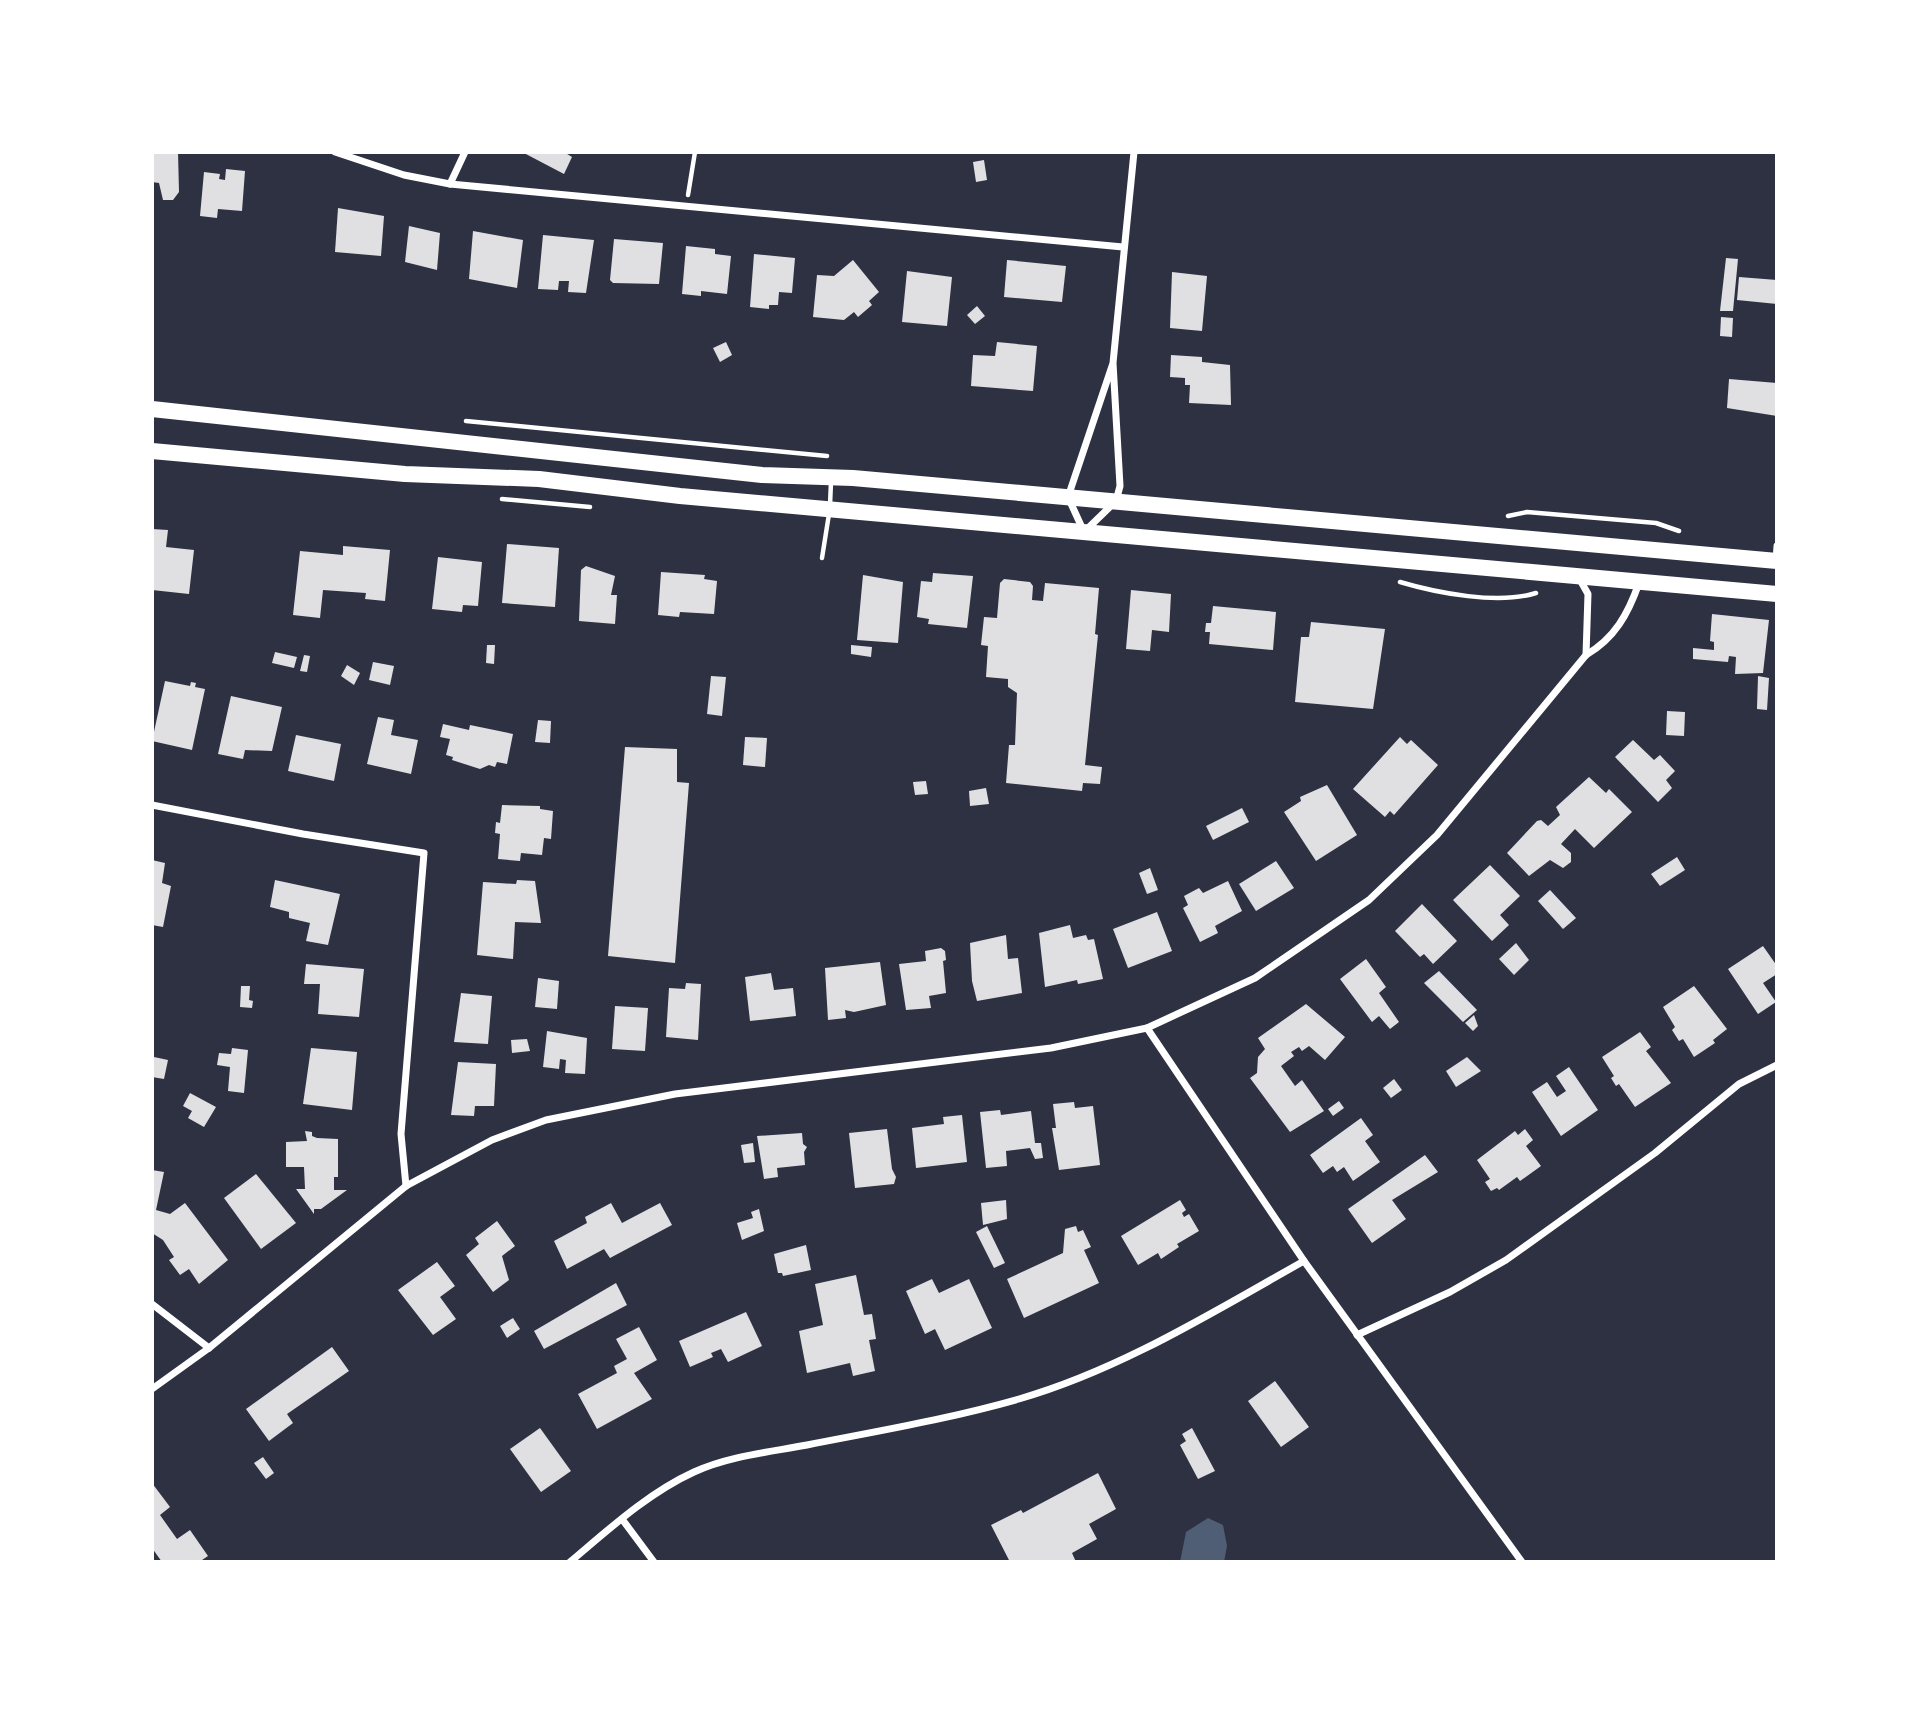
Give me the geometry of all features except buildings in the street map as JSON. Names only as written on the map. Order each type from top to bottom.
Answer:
[{"type":"main road","points":[[152,409],[762,475],[831,477],[1776,557]]},
{"type":"main road","points":[[152,451],[405,474],[538,479],[680,496],[1777,594]]},
{"type":"street","points":[[335,152],[404,175],[450,184],[1123,247]]},
{"type":"street","points":[[450,184],[465,152]]},
{"type":"street","points":[[1113,363],[1068,497],[1084,533],[1116,501],[1120,486],[1113,363],[1134,152]]},
{"type":"street","points":[[1579,578],[1588,594],[1586,655]]},
{"type":"street","points":[[152,1389],[209,1348],[406,1186],[492,1140],[546,1120],[675,1094],[1051,1048],[1147,1028],[1255,978],[1368,900],[1437,835],[1586,655],[1605,644],[1615,632],[1639,583]]},
{"type":"street","points":[[152,805],[303,834],[424,853],[401,1134],[406,1186]]},
{"type":"street","points":[[1147,1028],[1304,1261],[1522,1562]]},
{"type":"street","points":[[1357,1335],[1450,1292],[1506,1261],[1655,1153],[1739,1084],[1777,1065]]},
{"type":"street","points":[[570,1562],[622,1519],[694,1472],[736,1458],[949,1417],[1021,1398],[1080,1377],[1193,1323],[1304,1261]]},
{"type":"street","points":[[152,1304],[209,1348]]},
{"type":"street","points":[[622,1519],[654,1562]]},
{"type":"lane","points":[[822,558],[830,509],[831,477]]},
{"type":"path","points":[[686,206],[695,152]]},
{"type":"water","points":[[1208,1518],[1223,1525],[1227,1546],[1224,1562],[1180,1562],[1186,1532]]}]
